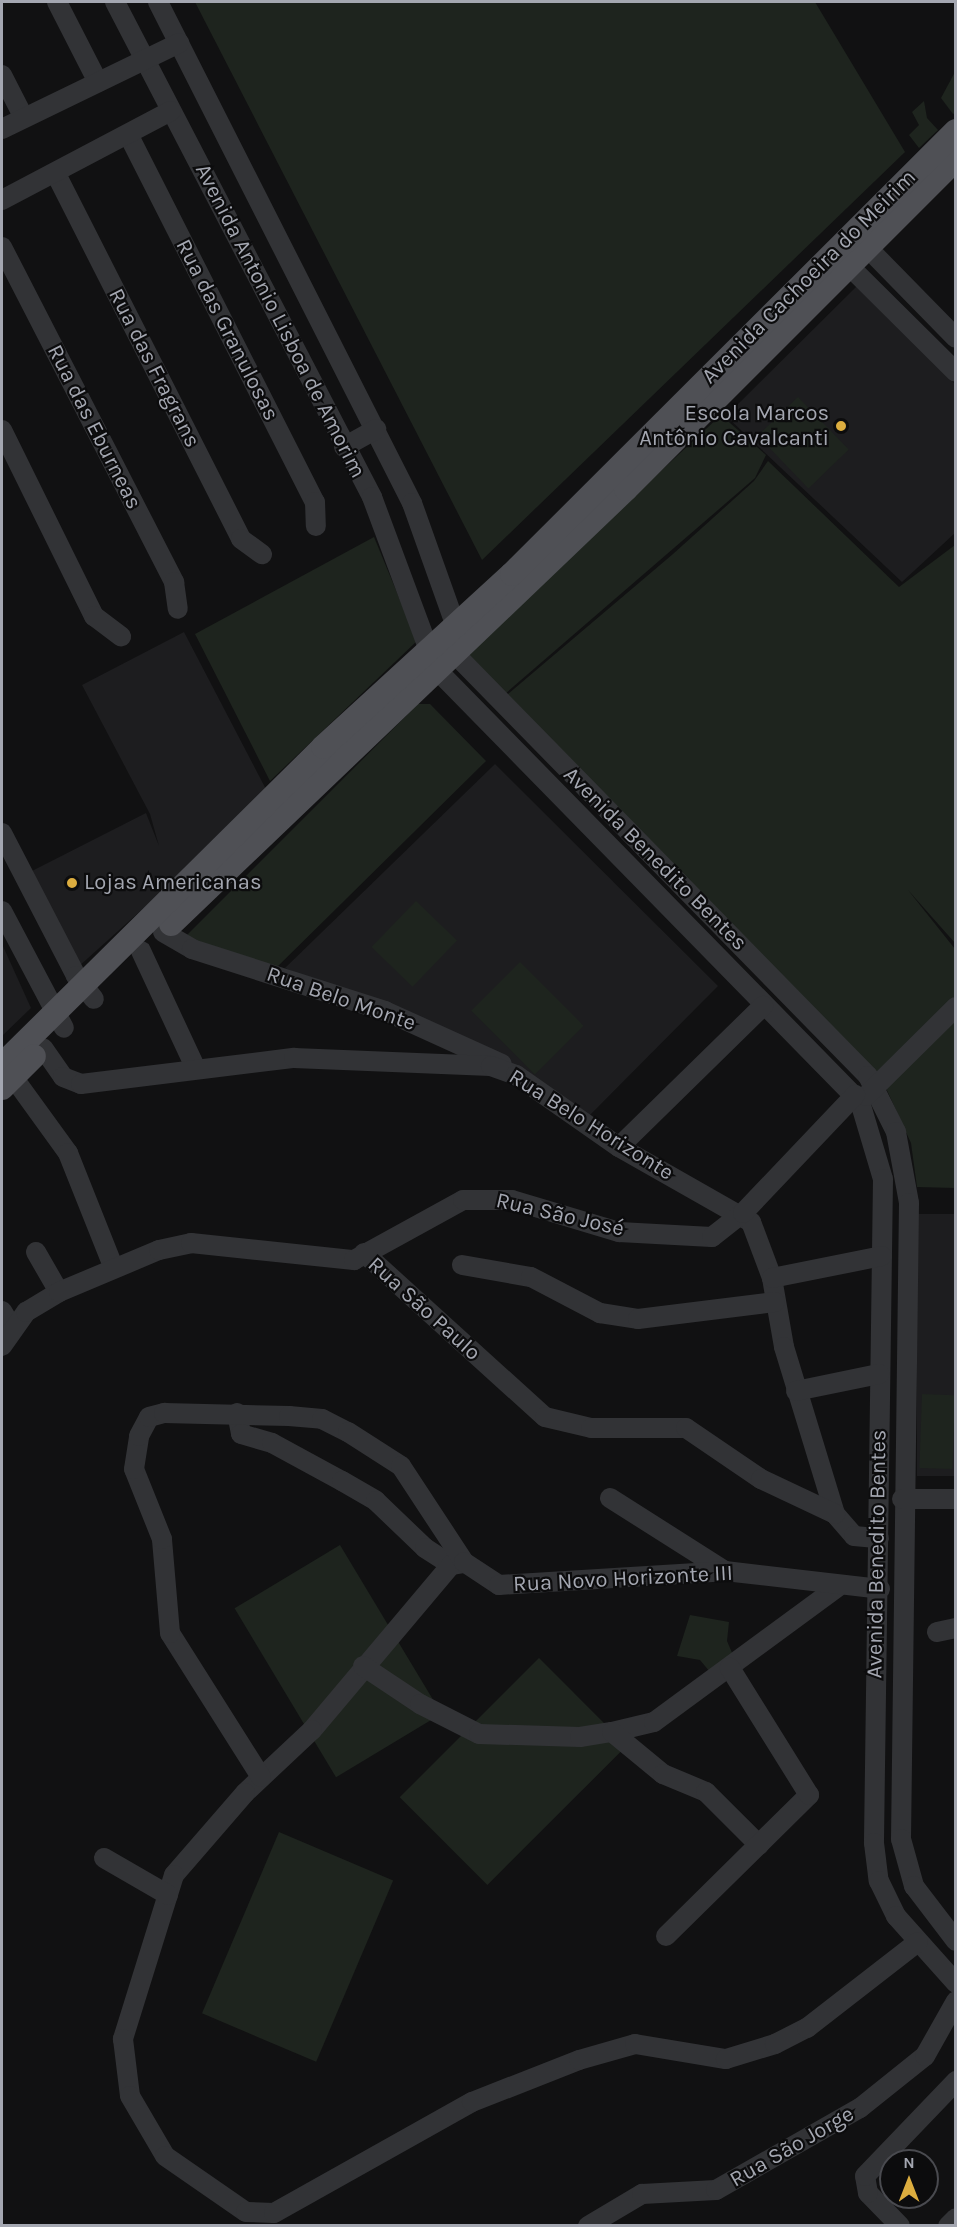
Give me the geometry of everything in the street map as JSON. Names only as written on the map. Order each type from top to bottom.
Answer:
[{"type":"main road","name":"Avenida Cachoeira do Meirim","points":[[433,658],[455,624],[512,574],[860,241],[956,131]]},
{"type":"main road","name":"Avenida Cachoeira do Meirim","points":[[860,241],[956,159]]},
{"type":"main road","name":"Avenida Cachoeira do Meirim","points":[[433,658],[454,652],[626,489],[842,259]]},
{"type":"main road","points":[[89,993],[163,932],[433,658]]},
{"type":"main road","points":[[5,1077],[433,658]]},
{"type":"main road","points":[[5,1077],[43,1048],[60,1021]]},
{"type":"street","points":[[57,2],[98,82]]},
{"type":"street","name":"Avenida Antonio Lisboa de Amorim","points":[[115,2],[395,549],[433,658]]},
{"type":"street","name":"Avenida Antonio Lisboa de Amorim","points":[[158,2],[412,503],[455,624]]},
{"type":"street","points":[[2,129],[179,43]]},
{"type":"street","points":[[2,75],[24,118]]},
{"type":"street","points":[[2,200],[129,136],[171,111]]},
{"type":"street","name":"Rua das Granulosas","points":[[129,136],[315,502],[315,526]]},
{"type":"street","name":"Rua das Fragrans","points":[[56,174],[241,539],[262,554]]},
{"type":"street","points":[[860,241],[956,338]]},
{"type":"street","name":"Rua das Eburneas","points":[[2,247],[174,582],[178,609]]},
{"type":"street","points":[[842,259],[956,372]]},
{"type":"street","points":[[344,447],[376,429]]},
{"type":"street","points":[[2,430],[94,616],[121,636]]},
{"type":"street","points":[[454,652],[455,624]]},
{"type":"street","name":"Avenida Benedito Bentes","points":[[454,652],[875,1087],[896,1132],[908,1193],[902,1499],[901,1839],[914,1886],[955,1939]]},
{"type":"street","name":"Avenida Benedito Bentes","points":[[433,658],[763,1006],[857,1099],[883,1179],[879,1374],[880,1655],[874,1704],[874,1844],[879,1881],[896,1916],[956,1983]]},
{"type":"street","points":[[2,833],[9,866],[89,993]]},
{"type":"street","points":[[2,911],[60,1021]]},
{"type":"street","name":"Rua Belo Monte","points":[[163,932],[192,949],[385,1011],[516,1075]]},
{"type":"street","points":[[141,951],[195,1067]]},
{"type":"street","points":[[619,1147],[763,1006]]},
{"type":"street","points":[[857,1099],[875,1087],[956,1007]]},
{"type":"street","name":"Rua Belo Horizonte","points":[[43,1048],[73,1083],[195,1067],[294,1058],[364,1059],[491,1066],[516,1075],[619,1147],[743,1213]]},
{"type":"street","points":[[5,1077],[68,1153],[112,1266]]},
{"type":"street","name":"Rua São José","points":[[364,1253],[450,1204],[489,1197],[602,1229],[688,1238],[712,1237],[743,1213],[857,1099]]},
{"type":"street","points":[[743,1213],[772,1278],[775,1302],[796,1391],[835,1514],[854,1536],[879,1538]]},
{"type":"street","name":"Rua São Paulo","points":[[2,1346],[26,1312],[59,1292],[112,1266],[191,1244],[336,1261],[364,1253],[545,1418],[591,1428],[686,1428],[761,1479],[835,1514]]},
{"type":"street","points":[[36,1252],[59,1292]]},
{"type":"street","points":[[772,1278],[882,1256]]},
{"type":"street","points":[[462,1266],[531,1277],[600,1313],[638,1319],[775,1302]]},
{"type":"street","points":[[2,1311],[13,1329]]},
{"type":"street","points":[[796,1391],[879,1374]]},
{"type":"street","name":"Rua Novo Horizonte III","points":[[261,1777],[170,1633],[162,1539],[134,1469],[134,1451],[149,1418],[172,1412],[237,1413],[322,1419],[377,1448],[401,1467],[458,1564],[488,1580],[513,1586],[725,1571],[838,1587],[880,1589]]},
{"type":"street","points":[[237,1413],[241,1434],[272,1443],[376,1501],[458,1564],[363,1665],[312,1730],[261,1777],[174,1875],[127,2014],[124,2068],[130,2096],[165,2156],[226,2201],[263,2215],[287,2208],[388,2144],[472,2102],[579,2060],[635,2044],[726,2059],[775,2044],[816,2022],[918,1942]]},
{"type":"street","points":[[610,1498],[725,1571]]},
{"type":"street","points":[[902,1499],[956,1499]]},
{"type":"street","points":[[363,1665],[420,1704],[479,1734],[580,1737],[612,1732],[654,1722],[838,1587]]},
{"type":"street","points":[[880,1655],[903,1655]]},
{"type":"street","points":[[666,1936],[810,1792],[730,1668]]},
{"type":"street","points":[[612,1732],[663,1774],[706,1792],[759,1845]]},
{"type":"street","points":[[104,1857],[168,1895]]},
{"type":"street","name":"Rua São Jorge","points":[[588,2226],[642,2194],[716,2190],[738,2181],[860,2108],[925,2056],[956,2001]]},
{"type":"street","points":[[900,2226],[868,2193],[865,2176],[956,2081]]},
{"type":"street","points":[[948,2226],[956,2218]]},
{"type":"shaded area","points":[[195,2],[815,2],[905,152],[482,560]]},
{"type":"shaded area","points":[[955,72],[955,113],[953,114],[941,98]]},
{"type":"shaded area","points":[[924,101],[927,118],[938,130],[919,148],[909,135],[919,125],[912,112]]},
{"type":"shaded area","points":[[857,286],[955,384],[955,533],[902,582],[726,416]]},
{"type":"shaded area","points":[[798,397],[849,450],[808,488],[758,436]]},
{"type":"shaded area","points":[[721,415],[766,455],[755,478],[498,700],[461,657]]},
{"type":"shaded area","points":[[768,461],[899,587],[955,545],[955,943],[908,890],[955,949],[955,996],[875,1076],[502,699],[673,554],[754,481]]},
{"type":"shaded area","points":[[374,537],[417,641],[270,781],[195,634]]},
{"type":"shaded area","points":[[184,632],[269,795],[77,968],[28,873],[146,813],[159,846],[150,814],[82,685]]},
{"type":"shaded area","points":[[418,704],[430,704],[486,761],[273,971],[186,936]]},
{"type":"shaded area","points":[[495,764],[718,986],[588,1117],[520,1070],[285,968]]},
{"type":"shaded area","points":[[416,901],[457,941],[413,987],[372,947]]},
{"type":"shaded area","points":[[2,944],[31,1008],[2,1036]]},
{"type":"shaded area","points":[[520,962],[584,1026],[535,1074],[471,1011]]},
{"type":"shaded area","points":[[955,1016],[955,1188],[917,1187],[911,1143],[886,1088]]},
{"type":"shaded area","points":[[917,1214],[955,1214],[955,1476],[917,1476]]},
{"type":"shaded area","points":[[922,1394],[955,1395],[952,1469],[919,1468]]},
{"type":"shaded area","points":[[340,1545],[441,1714],[336,1777],[235,1608]]},
{"type":"shaded area","points":[[690,1615],[729,1622],[727,1641],[733,1655],[710,1672],[700,1660],[677,1656]]},
{"type":"shaded area","points":[[539,1658],[627,1746],[487,1885],[400,1797]]},
{"type":"shaded area","points":[[279,1832],[393,1880],[316,2062],[202,2013]]},
{"type":"place","name":"Escola Marcos Antônio Cavalcanti","points":[[841,426]]},
{"type":"place","name":"Lojas Americanas","points":[[72,883]]}]
